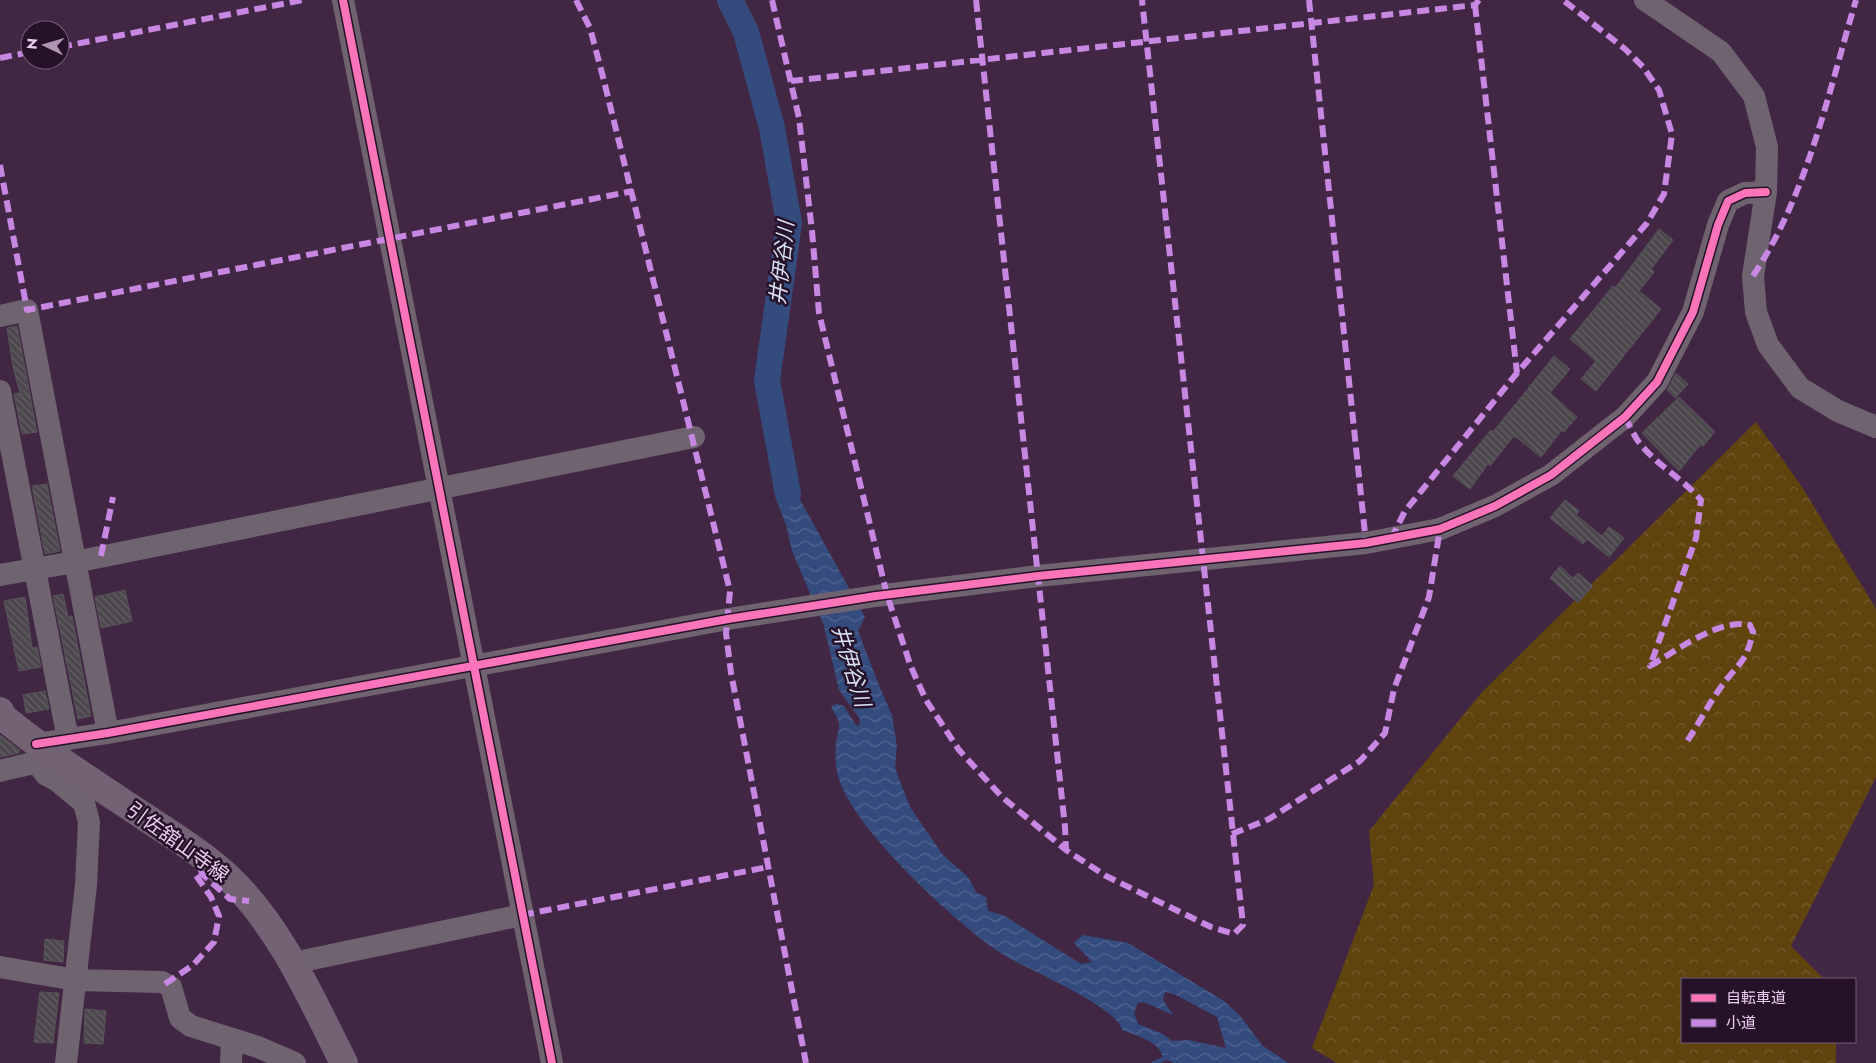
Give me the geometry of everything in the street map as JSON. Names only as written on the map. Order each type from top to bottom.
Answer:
[{"type":"main road","name":"引佐舘山寺線","points":[[0,711],[3,716],[48,750],[205,857],[232,881],[249,901],[292,963],[344,1063]]},
{"type":"street","points":[[343,0],[472,666],[552,1063]]},
{"type":"street","points":[[1645,0],[1721,52],[1754,96],[1767,147],[1766,192],[1753,276],[1756,312],[1768,345],[1800,388],[1838,412],[1876,427]]},
{"type":"street","points":[[0,771],[20,765],[48,750],[108,733],[748,616],[876,596],[1047,575],[1374,541],[1440,529],[1495,506],[1551,475],[1625,417],[1657,382],[1693,312],[1718,225],[1728,201],[1745,193],[1766,192]]},
{"type":"street","points":[[0,316],[27,310],[108,733]]},
{"type":"street","points":[[0,393],[34,569],[48,750],[46,775],[56,780],[84,803],[90,822],[86,885],[66,1063]]},
{"type":"street","points":[[0,575],[75,562],[694,437]]},
{"type":"street","points":[[292,963],[522,915]]},
{"type":"street","points":[[0,967],[76,980],[162,982],[171,987],[180,1018],[191,1026],[258,1046],[295,1063]]},
{"type":"street","points":[[231,1063],[232,1039]]},
{"type":"green space","points":[[1756,422],[1802,487],[1876,609],[1876,777],[1791,946],[1823,978],[1681,978],[1681,1043],[1836,1043],[1836,1063],[1337,1063],[1312,1048],[1374,885],[1369,831],[1482,692]]},
{"type":"water","points":[[787,459],[788,478],[865,617],[858,631],[892,715],[897,746],[895,768],[910,807],[943,855],[968,877],[976,892],[986,897],[988,911],[1003,915],[1081,964],[1092,962],[1074,943],[1083,935],[1128,943],[1224,1001],[1241,1017],[1262,1045],[1288,1063],[1174,1063],[1163,1058],[1161,1052],[1153,1043],[1122,1030],[1116,1020],[1104,1010],[1068,988],[1011,959],[980,938],[934,898],[887,850],[850,803],[838,777],[836,742],[839,723],[831,706],[837,704],[844,706],[855,724],[859,726],[860,719],[839,690],[824,626],[792,551],[786,525],[776,499],[770,463]],"holes":[[[1165,992],[1174,994],[1217,1017],[1226,1048],[1188,1040],[1172,1041],[1163,1034],[1138,1024],[1134,1013],[1138,1003],[1144,1002],[1173,1015],[1163,1000]]]},
{"type":"building","points":[[1659,229],[1673,240],[1651,269],[1654,272],[1639,291],[1661,309],[1596,391],[1581,379],[1596,361],[1570,339],[1613,286],[1615,288]]},
{"type":"building","points":[[17,326],[37,432],[22,434],[14,394],[20,393],[13,367],[7,328]]},
{"type":"building","points":[[1554,356],[1570,369],[1550,393],[1577,417],[1564,432],[1562,430],[1541,457],[1516,437],[1513,437],[1490,466],[1488,464],[1470,489],[1453,476],[1491,430],[1493,432]]},
{"type":"building","points":[[1676,373],[1688,384],[1675,398],[1667,390]]},
{"type":"building","points":[[1679,397],[1715,432],[1703,446],[1701,444],[1679,471],[1642,433]]},
{"type":"building","points":[[47,484],[60,551],[45,554],[32,486]]},
{"type":"building","points":[[1565,500],[1579,511],[1576,515],[1602,536],[1609,527],[1624,538],[1609,557],[1587,539],[1583,544],[1550,518]]},
{"type":"building","points":[[1560,566],[1573,578],[1578,573],[1593,586],[1578,603],[1550,578]]},
{"type":"building","points":[[125,590],[132,621],[101,628],[95,597]]},
{"type":"building","points":[[63,594],[68,617],[72,616],[91,716],[78,719],[53,596]]},
{"type":"building","points":[[25,597],[32,648],[37,647],[41,667],[19,671],[4,601]]},
{"type":"building","points":[[45,691],[49,709],[26,713],[23,695]]},
{"type":"building","points":[[0,735],[20,750],[19,753],[0,757]]},
{"type":"building","points":[[45,939],[64,941],[63,962],[44,960]]},
{"type":"building","points":[[40,992],[59,993],[53,1043],[34,1042]]},
{"type":"building","points":[[85,1009],[106,1011],[103,1044],[84,1043]]},
{"type":"waterway","name":"井伊谷川","points":[[730,0],[746,32],[772,128],[789,223],[767,381],[788,494]]},
{"type":"waterway","points":[[1154,1063],[1169,1057]]},
{"type":"marked path","points":[[70,45],[303,0]]},
{"type":"marked path","points":[[576,0],[590,28],[603,77],[730,591],[726,633],[731,673],[806,1063]]},
{"type":"marked path","points":[[772,0],[799,118],[819,313],[887,595],[911,667],[926,700],[959,750],[1002,797],[1066,850],[1106,876],[1211,927],[1234,934],[1243,925],[1142,0]]},
{"type":"marked path","points":[[976,0],[1066,850]]},
{"type":"marked path","points":[[1309,0],[1366,543]]},
{"type":"marked path","points":[[791,81],[1475,5],[1479,0]]},
{"type":"marked path","points":[[1391,539],[1405,511],[1517,373],[1647,223],[1664,194],[1672,134],[1659,90],[1643,67],[1625,49],[1563,0]]},
{"type":"marked path","points":[[1753,276],[1772,244],[1802,177],[1826,107],[1856,0]]},
{"type":"marked path","points":[[1475,5],[1517,373]]},
{"type":"marked path","points":[[0,58],[20,54]]},
{"type":"marked path","points":[[0,165],[27,310],[633,191]]},
{"type":"marked path","points":[[1625,417],[1638,441],[1645,449],[1701,500],[1696,538],[1650,666],[1698,637],[1725,626],[1750,625],[1753,632],[1741,662],[1716,694],[1686,743]]},
{"type":"marked path","points":[[101,556],[113,497]]},
{"type":"marked path","points":[[1232,834],[1269,819],[1360,761],[1385,733],[1394,689],[1429,597],[1440,529]]},
{"type":"marked path","points":[[522,915],[768,867]]},
{"type":"marked path","points":[[165,984],[193,965],[214,942],[219,916],[211,897],[195,874],[200,872],[230,899],[249,901]]},
{"type":"cycle path","points":[[343,0],[552,1063]]},
{"type":"cycle path","points":[[36,744],[108,733],[728,619],[876,596],[1038,576],[1366,543],[1440,529],[1495,506],[1551,475],[1625,417],[1657,382],[1693,312],[1718,225],[1728,201],[1745,193],[1766,192]]}]
